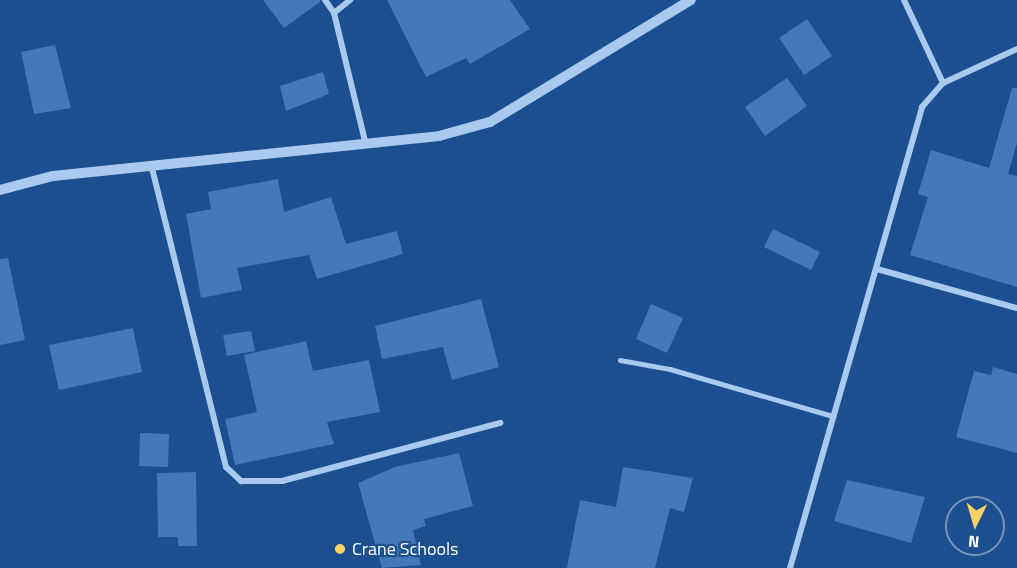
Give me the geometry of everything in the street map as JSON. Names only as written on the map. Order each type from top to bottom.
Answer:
[{"type":"street","points":[[325,0],[334,13],[366,145]]},
{"type":"street","points":[[334,13],[350,0]]},
{"type":"street","points":[[0,190],[53,176],[152,168],[439,136],[490,122],[691,0]]},
{"type":"street","points":[[904,0],[943,83]]},
{"type":"street","points":[[790,568],[922,107],[943,83],[1017,49]]},
{"type":"street","points":[[152,168],[226,467],[241,482],[282,481],[500,423]]},
{"type":"street","points":[[877,269],[1017,308]]},
{"type":"lane","points":[[620,360],[670,369],[833,416]]},
{"type":"building","points":[[263,0],[320,0],[320,2],[284,28]]},
{"type":"building","points":[[387,0],[510,0],[530,29],[470,64],[466,58],[426,77]]},
{"type":"building","points":[[807,19],[832,56],[804,75],[779,38]]},
{"type":"building","points":[[55,45],[71,108],[34,114],[21,52]]},
{"type":"building","points":[[323,72],[329,94],[286,111],[280,86]]},
{"type":"building","points":[[787,78],[807,106],[765,136],[745,107]]},
{"type":"building","points":[[1012,88],[1017,88],[1017,143],[1008,174],[1017,176],[1017,287],[910,255],[928,197],[918,194],[931,150],[989,168]]},
{"type":"building","points":[[278,179],[284,212],[331,197],[346,244],[397,231],[403,254],[317,279],[309,255],[237,268],[242,290],[201,298],[186,214],[211,209],[208,192]]},
{"type":"building","points":[[773,229],[820,252],[811,270],[764,247]]},
{"type":"building","points":[[8,258],[25,340],[0,345],[0,259]]},
{"type":"building","points":[[481,299],[499,367],[452,380],[443,347],[382,359],[375,326]]},
{"type":"building","points":[[651,304],[683,318],[667,353],[636,339]]},
{"type":"building","points":[[133,328],[142,372],[59,390],[49,345]]},
{"type":"building","points":[[251,331],[255,351],[227,356],[223,335]]},
{"type":"building","points":[[306,341],[313,371],[369,360],[380,412],[327,422],[334,444],[235,465],[225,419],[257,412],[244,355]]},
{"type":"building","points":[[993,367],[1017,374],[1017,453],[956,437],[974,371],[991,375]]},
{"type":"building","points":[[140,433],[169,434],[168,467],[139,466]]},
{"type":"building","points":[[459,453],[473,506],[424,519],[426,526],[413,530],[421,565],[382,568],[358,483],[395,467]]},
{"type":"building","points":[[623,467],[693,478],[684,512],[670,508],[655,568],[567,568],[580,500],[616,507]]},
{"type":"building","points":[[196,472],[197,546],[178,546],[178,537],[158,537],[157,473]]},
{"type":"building","points":[[847,480],[925,497],[911,543],[834,521]]},
{"type":"place","name":"Crane Schools","points":[[340,549]]}]
